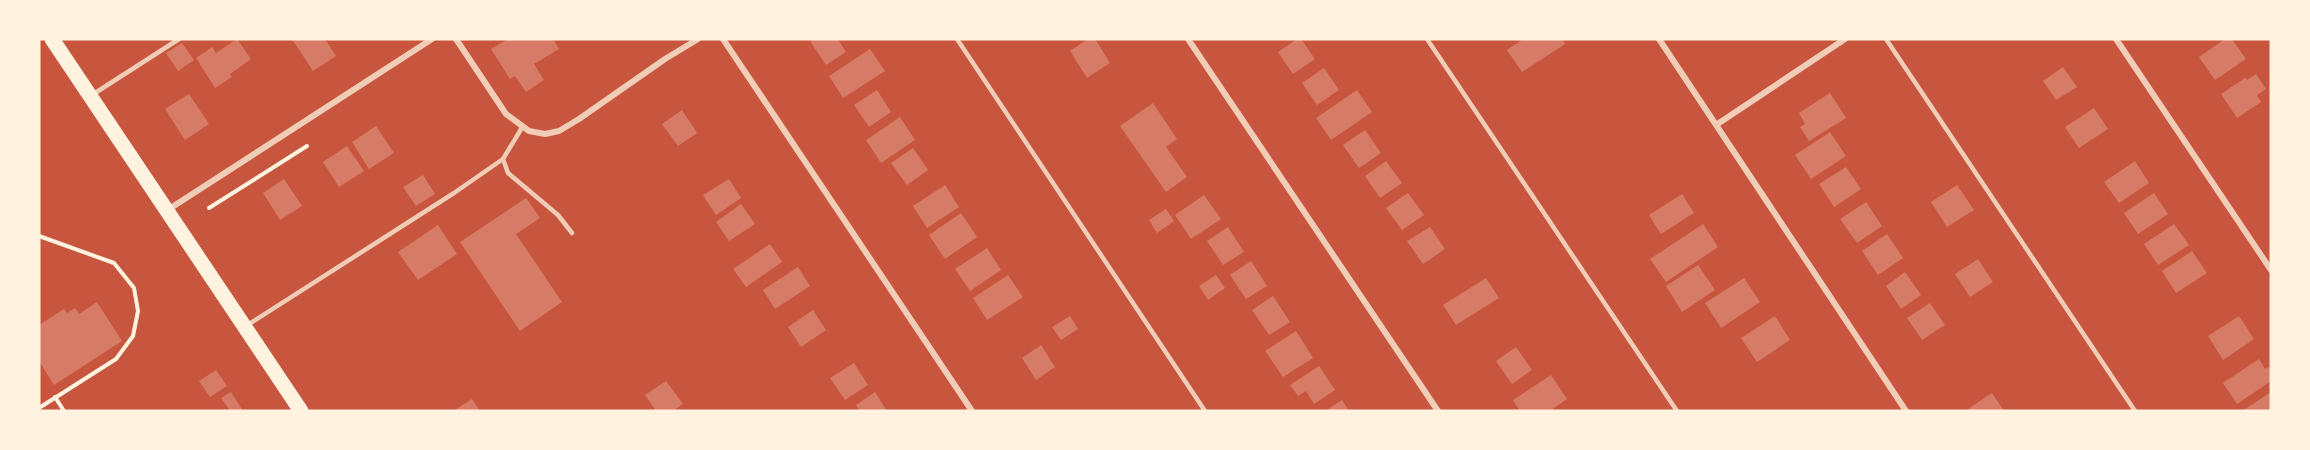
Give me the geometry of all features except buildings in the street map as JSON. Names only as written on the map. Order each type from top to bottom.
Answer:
[{"type":"main road","points":[[51,39],[243,328],[301,411]]},
{"type":"street","points":[[166,211],[432,39]]},
{"type":"street","points":[[456,39],[506,114],[529,131],[545,134],[559,132],[698,39]]},
{"type":"street","points":[[723,39],[972,411]]},
{"type":"street","points":[[1188,39],[1438,411]]},
{"type":"street","points":[[1659,39],[1906,411]]},
{"type":"street","points":[[1716,125],[1845,39]]},
{"type":"street","points":[[2116,39],[2271,270]]},
{"type":"lane","points":[[90,97],[179,39]]},
{"type":"lane","points":[[957,39],[1205,411]]},
{"type":"lane","points":[[1427,39],[1677,411]]},
{"type":"lane","points":[[1886,39],[2135,411]]},
{"type":"lane","points":[[243,328],[454,193],[503,159],[523,126]]},
{"type":"lane","points":[[503,159],[508,173],[558,215],[572,233]]},
{"type":"path","points":[[209,208],[307,146]]},
{"type":"path","points":[[39,236],[114,263],[134,288],[138,311],[133,336],[116,359],[39,408]]},
{"type":"path","points":[[55,397],[64,411]]}]
